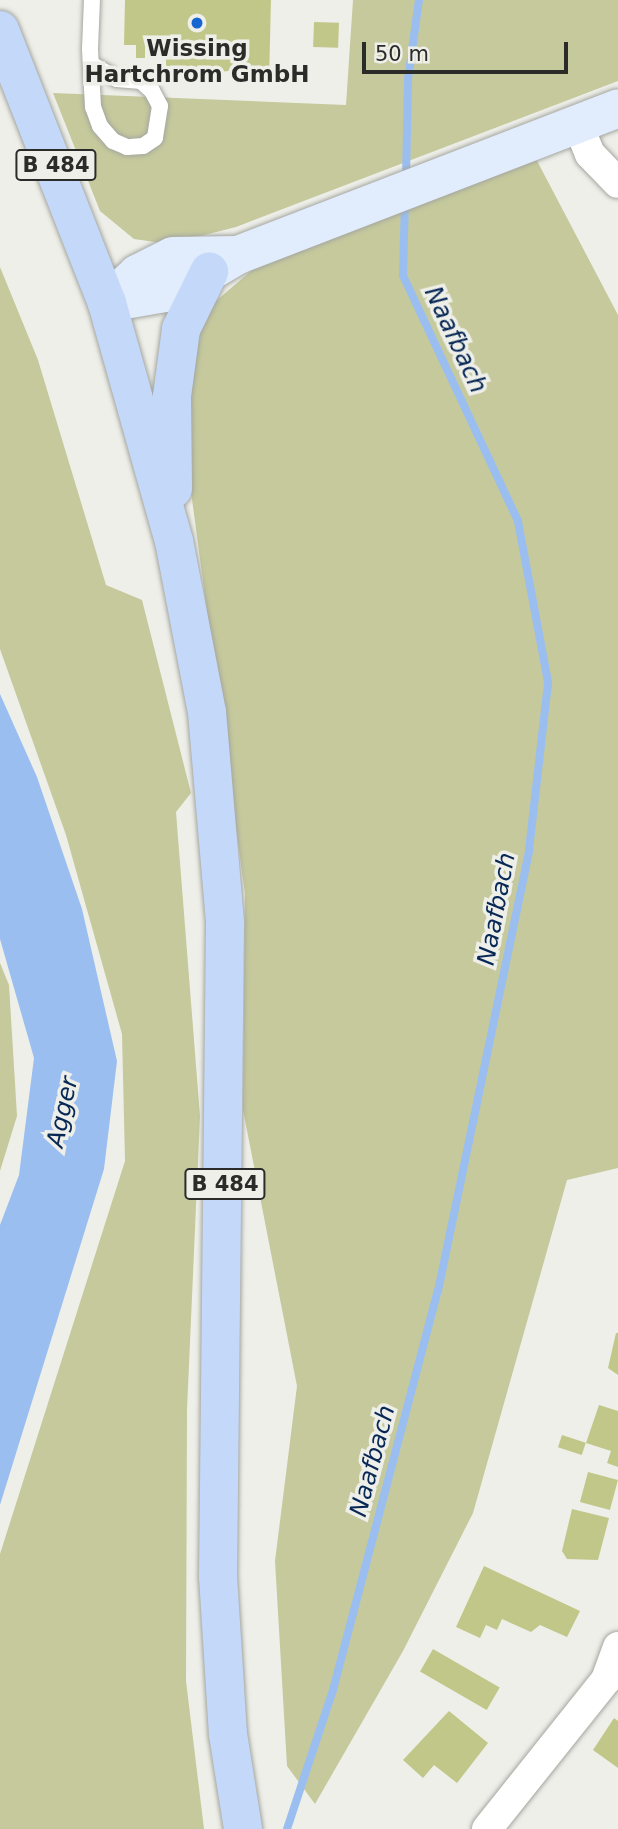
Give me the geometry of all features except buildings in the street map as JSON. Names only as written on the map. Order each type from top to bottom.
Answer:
[{"type":"main road","name":"B 484","points":[[0,30],[107,303],[174,541],[207,712],[225,923],[218,1576],[228,1734],[243,1829]]},
{"type":"main road","points":[[174,541],[172,396],[181,329],[224,263]]},
{"type":"street","points":[[107,303],[177,291],[224,263],[579,127],[618,108]]},
{"type":"street","points":[[579,127],[590,153],[618,183]]},
{"type":"street","points":[[487,1829],[606,1680],[618,1647]]},
{"type":"lane","points":[[90,56],[117,79],[141,82],[152,91],[160,106],[155,138],[143,146],[113,141],[93,107],[90,56],[92,0]]},
{"type":"green space","points":[[353,0],[618,0],[618,81],[236,227],[169,244],[134,239],[100,211],[53,93],[346,105]]},
{"type":"green space","points":[[535,157],[618,315],[618,1168],[567,1180],[473,1513],[403,1651],[315,1804],[287,1766],[275,1561],[297,1386],[243,1110],[245,894],[191,492],[186,359],[201,314],[259,264]]},
{"type":"green space","points":[[0,267],[38,360],[106,585],[142,600],[191,793],[176,812],[200,1116],[187,1410],[186,1681],[204,1829],[0,1829],[0,1554],[125,1161],[122,1034],[66,835],[0,649]]},
{"type":"green space","points":[[0,963],[9,985],[17,1116],[0,1171]]},
{"type":"water","name":"Agger","points":[[0,694],[37,777],[82,909],[117,1061],[104,1169],[0,1505],[0,1225],[19,1175],[34,1058],[0,939]]},
{"type":"waterway","name":"Naafbach","points":[[406,178],[408,79],[419,0]]},
{"type":"waterway","name":"Naafbach","points":[[287,1829],[333,1690],[438,1291],[529,850],[548,682],[518,521],[403,276],[405,202]]},
{"type":"place","name":"Wissing Hartchrom GmbH","points":[[197,23]]}]
